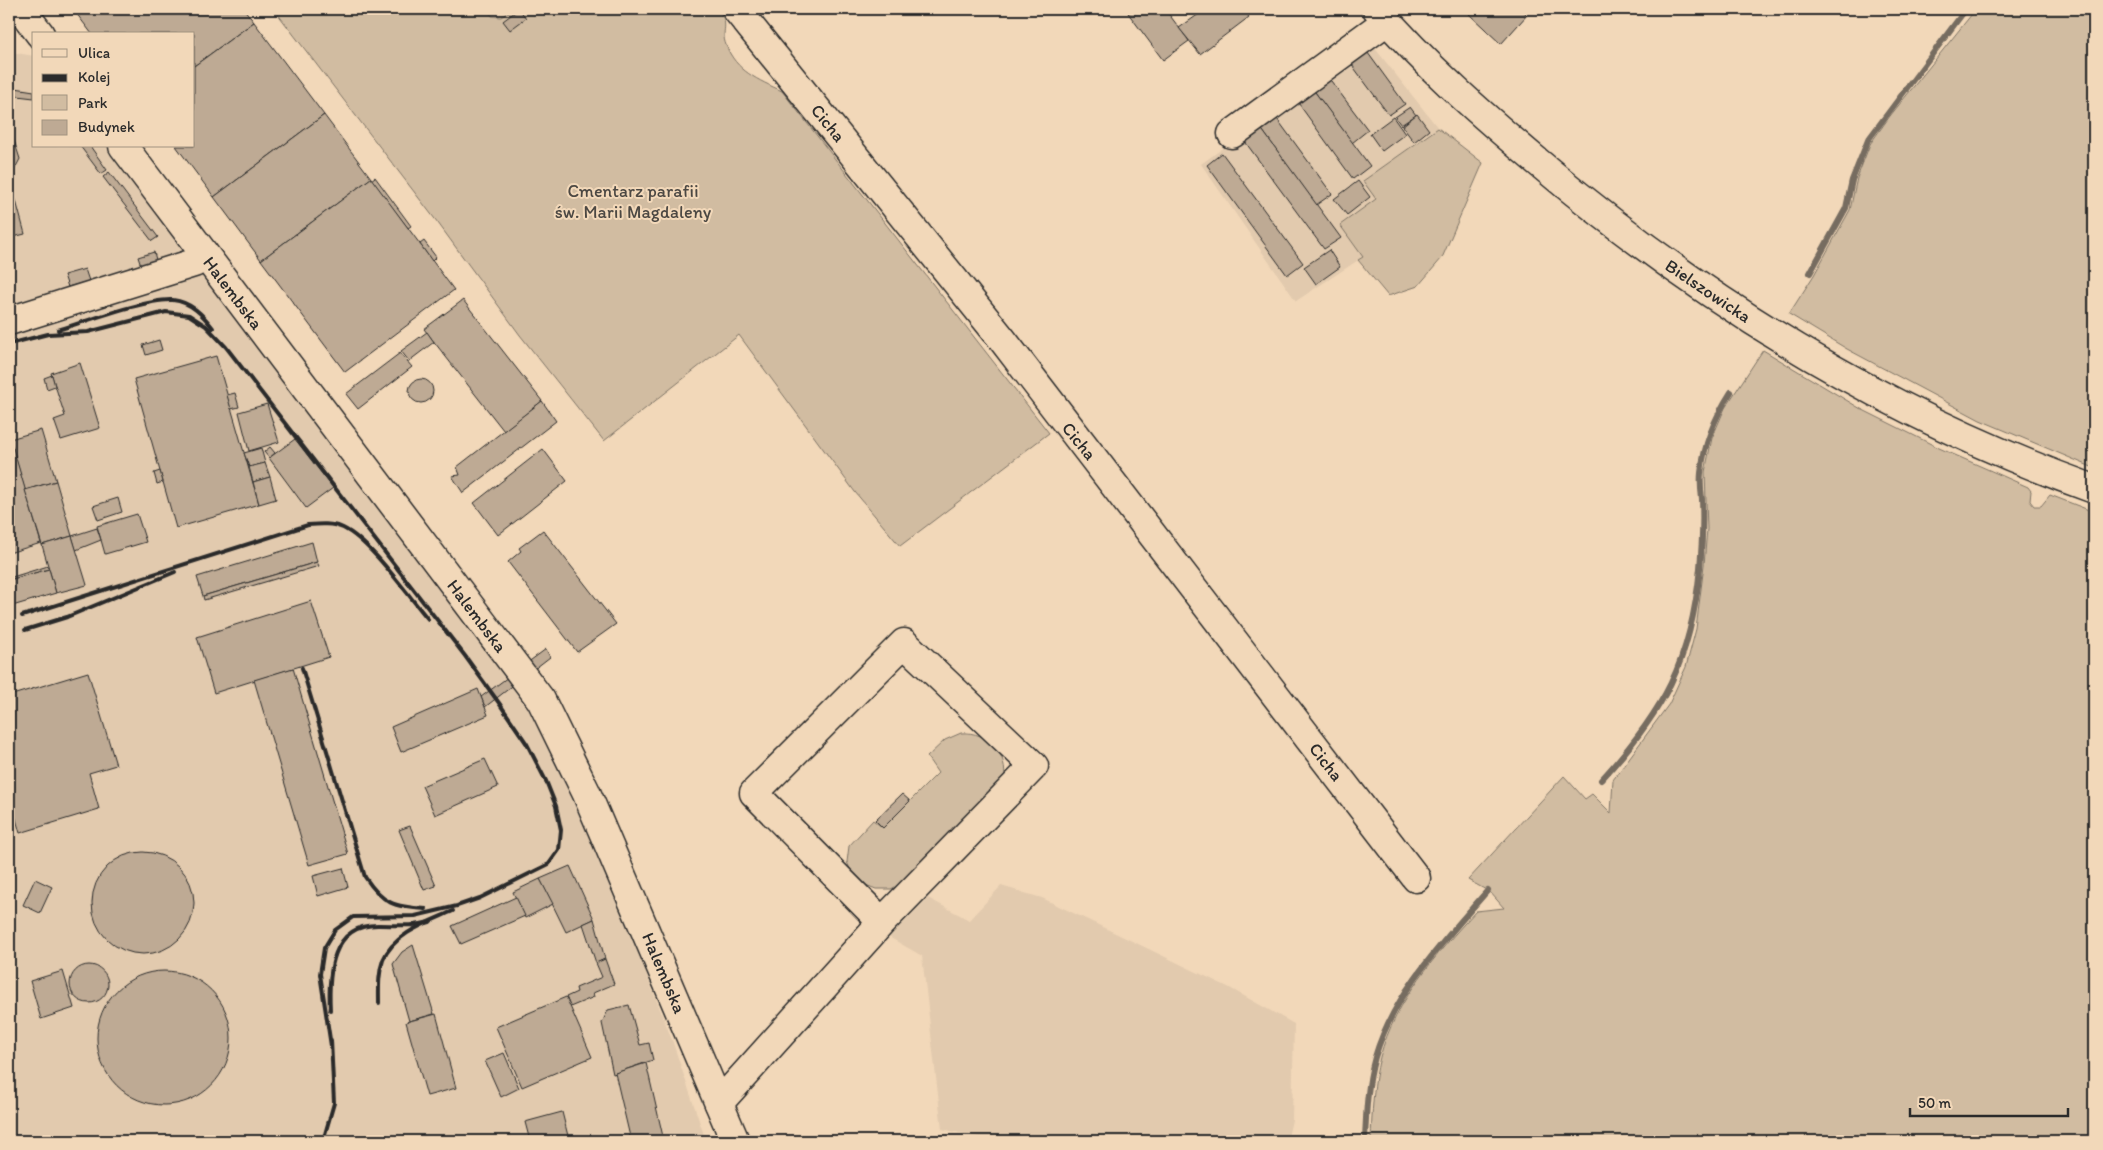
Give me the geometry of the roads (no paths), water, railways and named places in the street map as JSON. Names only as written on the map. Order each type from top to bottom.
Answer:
[{"type":"street","points":[[21,9],[38,32]]},
{"type":"street","name":"Cicha","points":[[736,9],[996,332],[1416,878]]},
{"type":"street","points":[[1232,134],[1382,15]]},
{"type":"street","name":"Bielszowicka","points":[[1382,15],[1494,125],[1595,210],[1738,313],[1877,394],[2042,470],[2094,489]]},
{"type":"street","name":"Halembska","points":[[124,148],[541,700],[586,792],[735,1141]]},
{"type":"street","points":[[9,321],[194,262],[204,254]]},
{"type":"street","points":[[719,1103],[882,922],[1034,766],[904,643],[754,793],[882,922]]},
{"type":"waterway","points":[[1810,273],[1846,208],[1852,180],[1868,140],[1966,9]]},
{"type":"waterway","points":[[1601,780],[1642,731],[1658,707],[1671,683],[1681,658],[1690,631],[1700,568],[1702,462],[1711,431],[1731,392]]},
{"type":"waterway","points":[[1365,1141],[1370,1078],[1384,1033],[1395,1011],[1422,968],[1488,890]]},
{"type":"railway","points":[[58,330],[99,316],[162,300],[179,301],[191,306],[213,328]]},
{"type":"railway","points":[[9,344],[48,334],[88,332],[166,312],[189,315],[206,326],[226,347],[465,656],[527,744],[546,781],[556,806],[561,830],[559,850],[549,864],[480,898],[457,906],[415,916],[353,917],[335,930],[324,948],[320,974],[331,1046]]},
{"type":"railway","points":[[22,616],[308,525],[321,524],[335,525],[343,528],[365,544],[388,569],[428,619]]},
{"type":"railway","points":[[25,630],[67,617],[175,572]]},
{"type":"railway","points":[[302,668],[365,877],[371,886],[390,902],[406,907],[426,909]]},
{"type":"railway","points":[[379,1003],[380,971],[388,951],[395,943],[413,930],[453,911]]},
{"type":"railway","points":[[330,1010],[332,967],[342,942],[351,933],[363,927],[411,925],[430,922]]},
{"type":"railway","points":[[323,1141],[334,1103],[331,1040]]},
{"type":"park label","name":"Cmentarz parafii św. Marii Magdaleny","points":[[633,201]]}]
